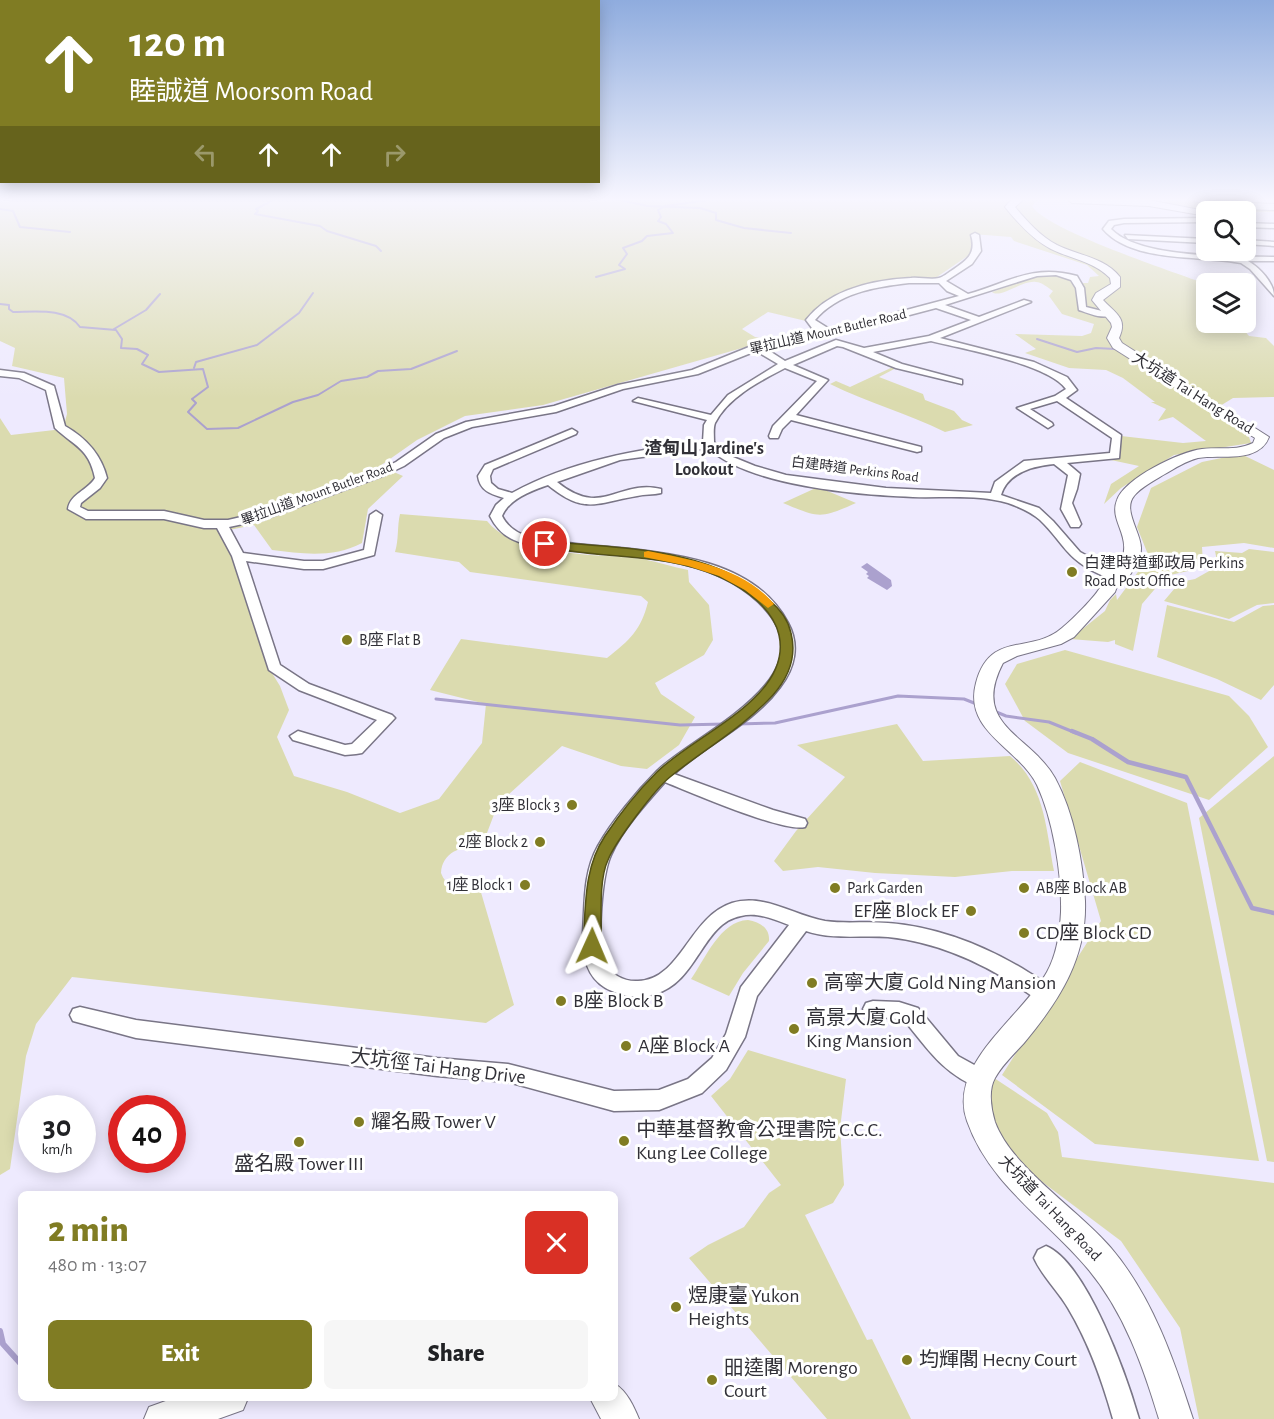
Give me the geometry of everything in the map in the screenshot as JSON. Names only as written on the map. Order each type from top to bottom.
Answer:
[{"type":"main road","name":"大坑道 Tai Hang Road","points":[[1102,266],[1113,275],[1116,285],[1097,298],[1098,304],[1118,325],[1113,338],[1120,348],[1268,437],[1248,450],[1205,453],[1185,458],[1129,492],[1122,504],[1133,542],[1132,556],[1124,571],[1112,575],[1109,588],[1068,633],[1055,640],[1011,652],[996,659],[983,693],[984,708],[994,727],[1031,760],[1045,778],[1053,797],[1070,876],[1073,906],[1072,936],[1058,975],[1046,995],[988,1065],[980,1079],[977,1106],[987,1138],[1005,1163],[1101,1261],[1120,1288],[1153,1349],[1176,1419]]},
{"type":"main road","points":[[161,1419],[221,1401]]},
{"type":"main road","points":[[609,1401],[622,1419]]},
{"type":"street","points":[[830,333],[812,323],[811,318],[829,301],[840,296],[900,281],[941,281],[961,266]]},
{"type":"street","points":[[1252,266],[1273,295]]},
{"type":"street","name":"畢拉山道 Mount Butler Road","points":[[0,373],[21,375],[51,388],[60,428],[80,438],[86,446],[101,478],[96,486],[75,502],[74,509],[77,513],[100,516],[164,515],[204,524],[222,525],[258,517],[381,473],[400,464],[440,436],[463,426],[556,409],[621,387],[695,372],[757,347],[830,333],[936,306],[1034,274],[1060,274],[1077,281],[1082,308],[1094,313],[1110,314]]},
{"type":"street","points":[[941,281],[950,289],[968,297]]},
{"type":"street","points":[[864,351],[931,338],[977,319],[1028,302]]},
{"type":"street","points":[[936,306],[977,319]]},
{"type":"street","points":[[820,327],[856,326]]},
{"type":"street","points":[[931,338],[1021,360],[1052,372],[1071,386],[1071,392],[1059,398],[1022,408],[1048,425]]},
{"type":"street","points":[[960,382],[899,366],[845,344],[836,343],[785,365],[752,383],[725,402],[712,418],[706,434],[709,445],[617,457],[510,496],[500,505],[497,517],[506,531],[523,540],[657,556],[690,563],[734,579],[766,602],[780,618],[786,631],[788,646],[786,661],[780,677],[768,692],[662,775],[610,840],[599,862],[593,893],[592,946],[594,962],[601,974],[614,984],[631,989],[647,989],[662,984],[679,971],[713,922],[731,910],[754,908],[801,923],[836,930],[902,931],[952,943],[1000,964],[1046,995]]},
{"type":"street","points":[[757,347],[785,365],[823,380],[777,428],[774,436]]},
{"type":"street","points":[[995,497],[999,484],[1020,467],[1031,462],[1116,455],[1118,441],[1112,432],[1059,398]]},
{"type":"street","points":[[638,401],[712,418]]},
{"type":"street","points":[[789,416],[917,449]]},
{"type":"street","points":[[510,496],[494,491],[485,484],[484,476],[489,467],[503,459],[572,432]]},
{"type":"street","name":"白建時道 Perkins Road","points":[[709,445],[727,460],[764,473],[893,493],[961,493],[995,497],[1023,504],[1038,511],[1049,521],[1078,557],[1112,575]]},
{"type":"street","points":[[1056,460],[1074,474],[1072,492],[1064,503],[1066,512],[1075,524]]},
{"type":"street","points":[[549,481],[573,499],[585,501],[613,498],[635,491],[657,491]]},
{"type":"street","points":[[238,556],[304,565],[323,565],[370,552],[376,515]]},
{"type":"street","name":"畢拉山道 Mount Butler Road","points":[[222,525],[238,556],[274,667],[304,687],[387,718],[356,749],[345,750],[298,735]]},
{"type":"street","points":[[662,775],[769,815],[799,823]]},
{"type":"street","name":"大坑徑 Tai Hang Drive","points":[[80,1015],[136,1029],[425,1066],[508,1073],[605,1099],[644,1101],[684,1092],[704,1080],[719,1064],[735,1037],[748,993],[801,923]]},
{"type":"street","points":[[873,1009],[899,1010],[910,1014],[951,1062],[980,1079]]},
{"type":"street","points":[[1046,1258],[1080,1304],[1103,1347],[1126,1419]]},
{"type":"green space","points":[[0,266],[953,266],[934,279],[901,280],[838,294],[811,312],[806,321],[768,312],[742,329],[755,337],[770,340],[543,405],[465,416],[417,440],[380,466],[403,476],[368,509],[362,543],[351,548],[318,554],[272,550],[254,525],[224,531],[245,589],[267,665],[280,686],[289,710],[277,737],[294,776],[347,792],[400,813],[439,799],[482,743],[486,704],[430,690],[461,639],[607,658],[628,640],[642,620],[648,602],[641,596],[470,572],[459,562],[395,552],[400,514],[487,521],[500,533],[537,548],[642,559],[688,570],[689,582],[709,605],[713,640],[704,655],[655,683],[661,694],[695,717],[679,745],[647,769],[621,766],[562,746],[498,804],[482,846],[461,848],[445,859],[441,873],[448,883],[463,890],[480,889],[514,1005],[486,1023],[72,977],[36,1024],[26,1056],[20,1095],[18,1095],[18,1112],[10,1169],[0,1175],[0,418],[11,435],[63,429],[67,414],[64,378],[12,366],[15,348],[0,341]]},
{"type":"green space","points":[[1088,266],[1157,266],[1196,280],[1196,333],[1246,333],[1249,336],[1266,338],[1274,346],[1274,397],[1233,398],[1220,406],[1245,425],[1251,443],[1174,455],[1121,488],[1104,504],[1111,484],[1139,466],[1111,460],[1120,457],[1121,436],[1183,443],[1206,441],[1173,417],[1158,421],[1166,409],[1151,402],[1155,402],[1123,378],[1106,370],[1069,368],[1025,353],[1036,349],[1015,334],[1082,336],[1091,333],[1094,324],[1062,314],[1049,296],[1053,291],[1043,284],[1030,282],[1000,293],[992,292],[1044,275],[1064,277],[1072,283],[1088,283],[1090,277],[1099,276]]},
{"type":"green space","points":[[895,366],[898,367],[879,377],[923,394],[925,400],[954,411],[962,420],[973,425],[945,432],[830,384],[836,381],[850,387]]},
{"type":"green space","points":[[1241,454],[1274,470],[1274,548],[1244,543],[1202,547],[1203,564],[1188,571],[1166,576],[1142,604],[1133,651],[1115,644],[1115,640],[1108,642],[1070,639],[1105,611],[1116,594],[1117,600],[1149,557],[1137,527],[1151,488],[1202,462]]},
{"type":"green space","points":[[818,487],[856,503],[819,515],[783,503]]},
{"type":"green space","points":[[1249,549],[1274,552],[1274,603],[1257,605],[1229,619],[1164,601],[1180,582],[1195,579],[1218,566],[1215,551],[1242,553]]},
{"type":"green space","points":[[1167,605],[1234,622],[1263,606],[1274,605],[1274,685],[1261,700],[1217,679],[1157,657]]},
{"type":"green space","points":[[1065,650],[1229,696],[1249,716],[1268,747],[1209,800],[1068,753],[1025,721],[1005,684],[1017,664]]},
{"type":"green space","points":[[897,724],[923,761],[1010,756],[1031,780],[1037,794],[1046,824],[1054,871],[1012,871],[955,877],[875,873],[818,867],[783,871],[774,861],[796,831],[845,777],[797,745]]},
{"type":"green space","points":[[1274,756],[1274,1162],[1267,1161],[1199,818]]},
{"type":"green space","points":[[1080,762],[1187,803],[1259,1161],[1095,1144],[1002,1075],[1101,921],[1060,781]]},
{"type":"green space","points":[[748,920],[766,929],[769,941],[743,973],[729,996],[691,979],[708,951],[722,934],[738,922]]},
{"type":"green space","points":[[748,1050],[846,1079],[840,1129],[844,1185],[833,1203],[805,1215],[867,1340],[872,1339],[911,1419],[827,1419],[689,1258],[708,1245],[744,1227],[769,1193],[781,1185],[711,1096],[730,1079]]},
{"type":"green space","points":[[991,1076],[1047,1113],[1058,1132],[1062,1157],[1274,1183],[1274,1419],[1199,1419],[1180,1328],[1121,1241],[1037,1178],[998,1136],[986,1108]]},
{"type":"shaded area","points":[[867,563],[891,580],[892,586],[887,590],[867,578],[868,572],[861,567]]},
{"type":"waterway","points":[[596,277],[625,269],[621,266]]},
{"type":"waterway","points":[[194,368],[196,362],[257,345],[299,313],[313,293]]},
{"type":"waterway","points":[[114,329],[146,310],[160,294]]},
{"type":"waterway","points":[[0,304],[9,305],[9,309],[13,312],[58,313],[67,316],[80,327],[116,330],[122,339],[121,348],[137,349],[148,355],[142,364],[159,372],[203,369],[208,387],[192,399],[196,403],[188,412],[207,429],[238,428],[293,402],[318,395],[341,381],[367,377],[378,371],[411,369],[457,351]]},
{"type":"waterway","points":[[1037,339],[1077,352],[1096,348],[1115,349]]},
{"type":"waterway","points":[[738,724],[775,723],[898,696],[964,699],[979,705]]},
{"type":"waterway","points":[[436,699],[680,725],[725,724]]},
{"type":"waterway","points":[[994,711],[1006,716],[1049,722],[1076,733]]},
{"type":"waterway","points":[[1072,731],[1092,739],[1128,762],[1186,777],[1252,908],[1274,913]]},
{"type":"waterway","points":[[0,1331],[3,1344],[18,1361]]},
{"type":"slow traffic","points":[[648,555],[690,563],[723,574],[749,588],[768,604]]},
{"type":"place","name":"白建時道郵政局 Perkins Road Post Office","points":[[1072,572]]},
{"type":"place","name":"B座 Flat B","points":[[347,640]]},
{"type":"place","name":"3座 Block 3","points":[[572,805]]},
{"type":"place","name":"2座 Block 2","points":[[540,842]]},
{"type":"place","name":"1座 Block 1","points":[[525,885]]},
{"type":"place","name":"Park Garden","points":[[835,888]]},
{"type":"place","name":"AB座 Block AB","points":[[1024,888]]},
{"type":"place","name":"EF座 Block EF","points":[[971,911]]},
{"type":"place","name":"CD座 Block CD","points":[[1024,933]]},
{"type":"place","name":"高寧大廈 Gold Ning Mansion","points":[[812,983]]},
{"type":"place","name":"B座 Block B","points":[[561,1001]]},
{"type":"place","name":"高景大廈 Gold King Mansion","points":[[794,1029]]},
{"type":"place","name":"A座 Block A","points":[[626,1046]]},
{"type":"place","name":"耀名殿 Tower V","points":[[359,1122]]},
{"type":"place","name":"中華基督教會公理書院 C.C.C. Kung Lee College","points":[[624,1141]]},
{"type":"place","name":"盛名殿 Tower III","points":[[299,1142]]},
{"type":"place","name":"煜康臺 Yukon Heights","points":[[676,1307]]},
{"type":"place","name":"均輝閣 Hecny Court","points":[[907,1360]]},
{"type":"place","name":"昍逵閣 Morengo Court","points":[[712,1380]]},
{"type":"district","name":"渣甸山 Jardine's Lookout","points":[[704,459]]},
{"type":"route","points":[[545,544],[657,556],[690,563],[723,574],[749,588],[775,612],[786,631],[788,646],[784,669],[768,692],[734,721],[662,775],[610,840],[596,874],[593,893],[592,946]]}]
